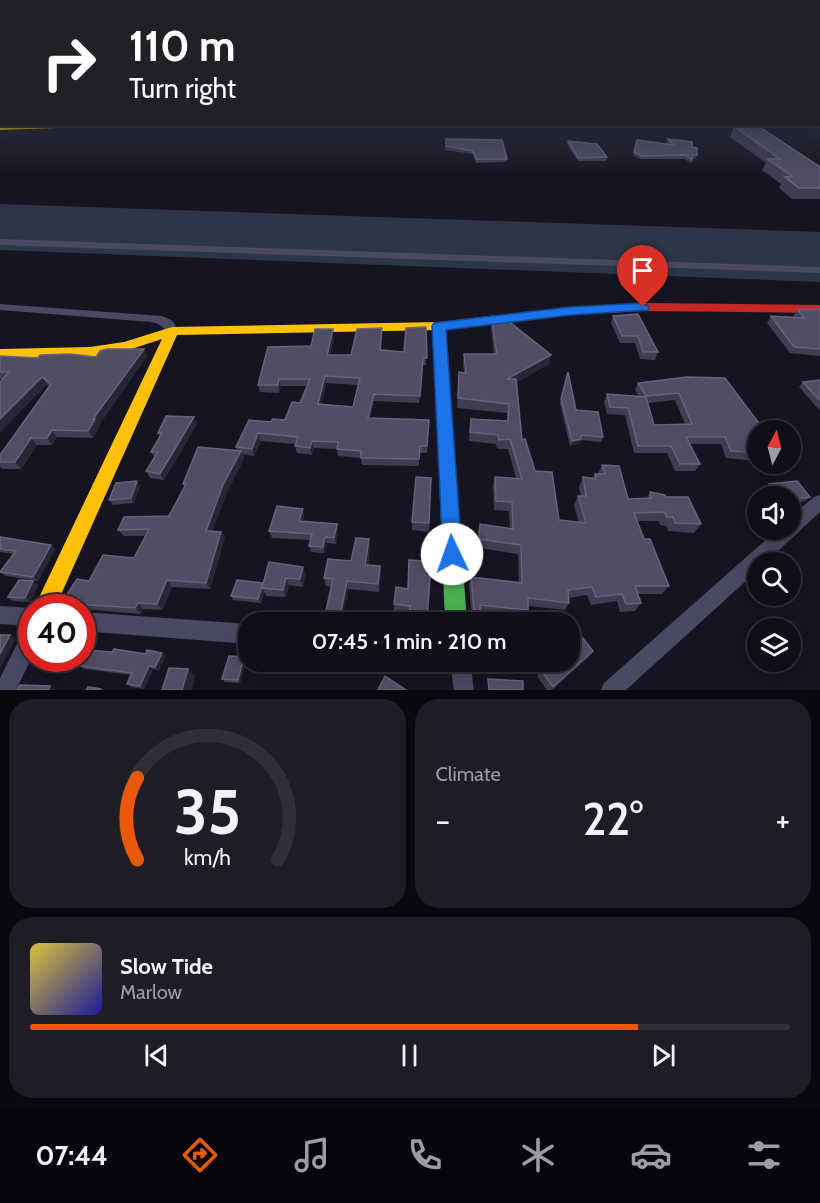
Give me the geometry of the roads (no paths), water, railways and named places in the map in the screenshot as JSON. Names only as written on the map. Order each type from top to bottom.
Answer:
[{"type":"main road","points":[[0,128],[83,126]]},
{"type":"main road","points":[[0,354],[90,352],[125,346],[172,331],[439,326],[570,311],[643,307],[820,309]]},
{"type":"main road","points":[[439,326],[455,612]]},
{"type":"main road","points":[[50,594],[172,331]]},
{"type":"street","points":[[0,242],[820,270]]},
{"type":"street","points":[[0,307],[162,320],[169,324],[172,331]]},
{"type":"street","points":[[801,519],[820,502]]},
{"type":"street","points":[[611,690],[778,540]]},
{"type":"street","points":[[0,615],[18,616]]},
{"type":"street","points":[[96,622],[238,633]]},
{"type":"street","points":[[5,690],[18,664]]},
{"type":"street","points":[[461,672],[464,690]]}]
